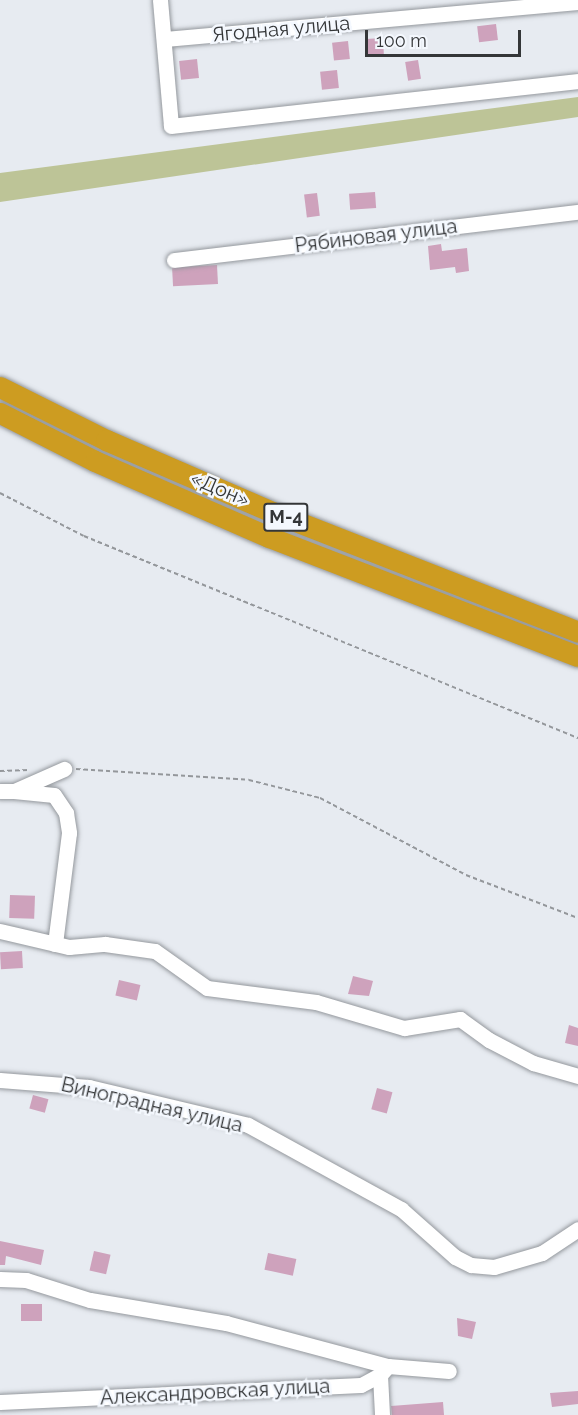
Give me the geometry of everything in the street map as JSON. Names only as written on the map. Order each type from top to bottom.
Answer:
[{"type":"highway","name":"«Дон»","points":[[0,387],[96,435],[275,513],[578,632]]},
{"type":"highway","name":"«Дон»","points":[[0,413],[95,461],[268,537],[578,656]]},
{"type":"street","points":[[160,0],[171,126],[578,81]]},
{"type":"street","name":"Ягодная улица","points":[[164,39],[578,2]]},
{"type":"street","name":"Рябиновая улица","points":[[174,260],[578,212]]},
{"type":"street","points":[[7,791],[64,769]]},
{"type":"street","points":[[7,791],[54,795],[66,813],[69,832],[55,944]]},
{"type":"street","points":[[0,931],[69,947],[105,944],[155,951],[207,988],[316,1002],[404,1028],[460,1019],[489,1040],[533,1063],[578,1076]]},
{"type":"street","name":"Виноградная улица","points":[[0,1080],[89,1088],[248,1125],[401,1209],[455,1257],[471,1265],[494,1267],[542,1253],[578,1229]]},
{"type":"street","points":[[0,1279],[26,1280],[90,1300],[226,1323],[384,1370],[449,1371]]},
{"type":"street","points":[[382,1415],[384,1370]]},
{"type":"street","name":"Александровская улица","points":[[0,1402],[361,1385],[384,1370]]},
{"type":"path","points":[[0,493],[84,536],[578,738]]},
{"type":"path","points":[[64,769],[249,780],[320,798],[466,875],[578,918]]},
{"type":"path","points":[[0,771],[30,770]]},
{"type":"green space","points":[[578,97],[578,117],[0,202],[0,173]]},
{"type":"building","points":[[496,24],[498,40],[479,42],[477,26]]},
{"type":"building","points":[[383,38],[384,56],[367,57],[366,39]]},
{"type":"building","points":[[348,41],[350,59],[334,61],[332,43]]},
{"type":"building","points":[[197,59],[199,78],[181,80],[179,61]]},
{"type":"building","points":[[418,60],[421,79],[408,81],[405,62]]},
{"type":"building","points":[[337,70],[339,88],[322,90],[320,72]]},
{"type":"building","points":[[375,192],[376,208],[350,210],[349,194]]},
{"type":"building","points":[[317,193],[320,216],[307,217],[304,195]]},
{"type":"building","points":[[441,244],[442,251],[467,248],[469,271],[456,273],[455,267],[430,270],[428,246]]},
{"type":"building","points":[[217,265],[218,284],[173,286],[172,267]]},
{"type":"building","points":[[10,895],[35,896],[34,919],[9,918]]},
{"type":"building","points":[[22,951],[23,968],[1,969],[0,952]]},
{"type":"building","points":[[353,976],[373,981],[369,996],[348,994]]},
{"type":"building","points":[[119,980],[140,985],[137,1001],[115,996]]},
{"type":"building","points":[[569,1025],[578,1028],[578,1046],[565,1043]]},
{"type":"building","points":[[377,1088],[392,1092],[387,1113],[371,1109]]},
{"type":"building","points":[[33,1095],[48,1099],[45,1113],[29,1109]]},
{"type":"building","points":[[0,1241],[44,1250],[41,1265],[6,1256],[5,1265],[0,1265]]},
{"type":"building","points":[[94,1251],[111,1255],[106,1274],[90,1270]]},
{"type":"building","points":[[268,1253],[296,1259],[293,1276],[264,1270]]},
{"type":"building","points":[[21,1304],[42,1304],[42,1321],[21,1321]]},
{"type":"building","points":[[457,1318],[476,1322],[472,1339],[458,1336]]},
{"type":"building","points":[[578,1391],[578,1404],[552,1407],[550,1393]]},
{"type":"building","points":[[443,1402],[444,1415],[392,1415],[391,1406]]}]
